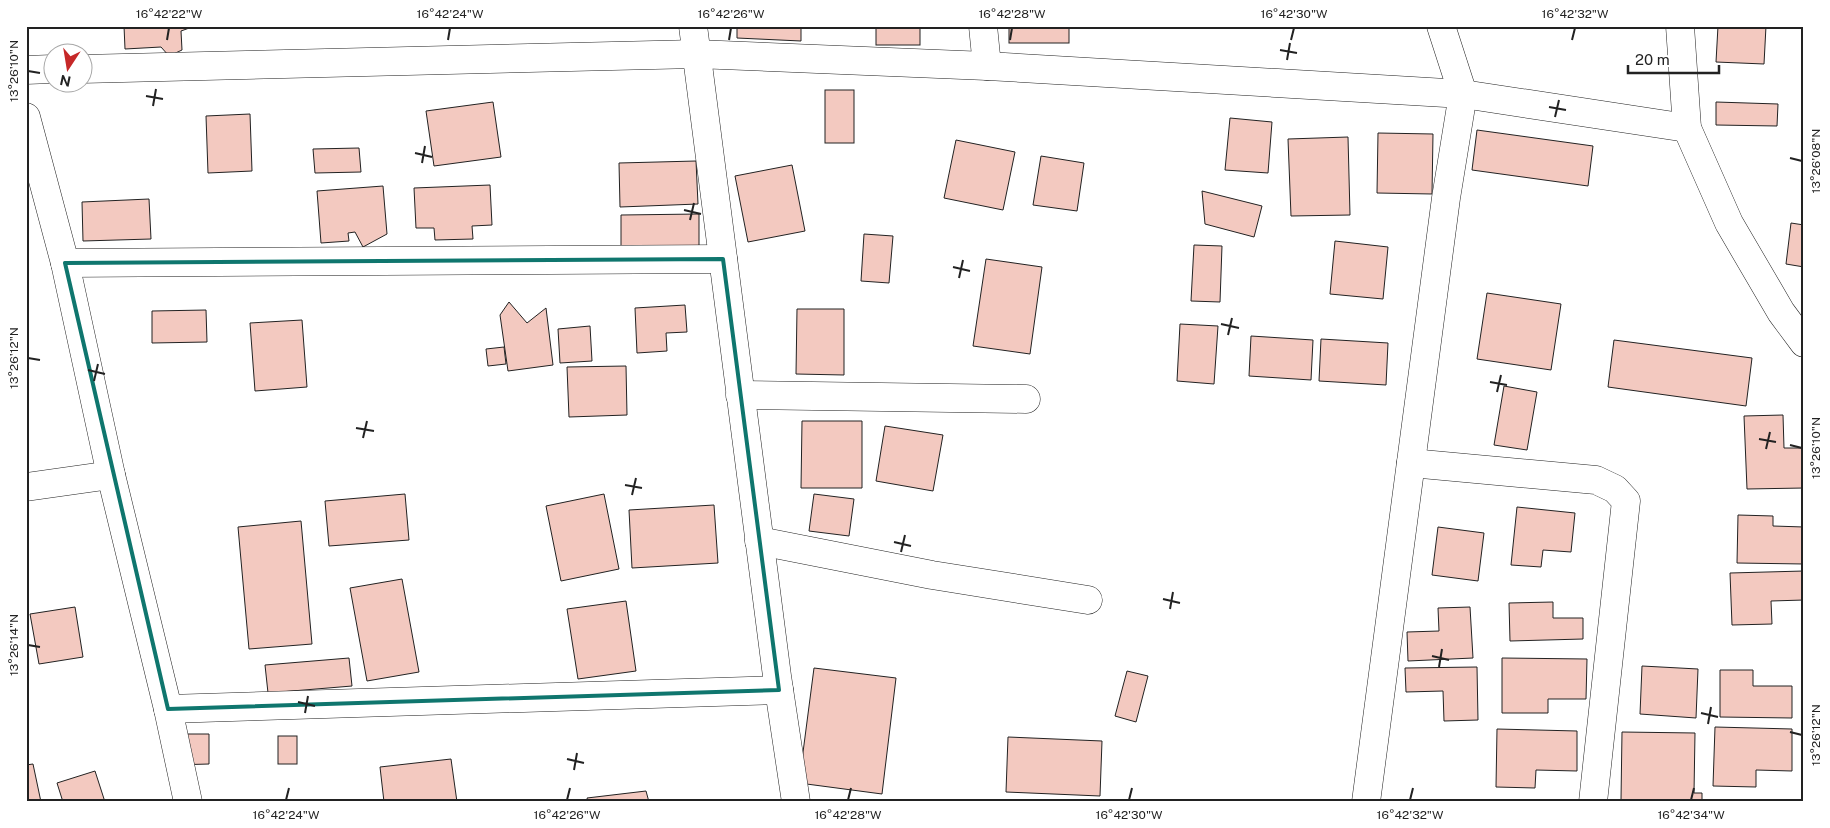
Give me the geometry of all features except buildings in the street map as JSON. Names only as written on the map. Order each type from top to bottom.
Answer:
[{"type":"street","points":[[693,26],[759,541],[796,802]]},
{"type":"street","points":[[983,26],[987,66]]},
{"type":"street","points":[[1366,802],[1446,198],[1463,94],[1441,26]]},
{"type":"street","points":[[1680,26],[1687,128],[1729,223],[1781,312],[1804,343]]},
{"type":"street","points":[[92,69],[696,54],[987,66],[1463,94],[1687,128]]},
{"type":"street","points":[[26,70],[42,69]]},
{"type":"street","points":[[26,117],[64,263],[110,475],[168,709],[188,802]]},
{"type":"street","points":[[64,263],[723,259]]},
{"type":"street","points":[[740,395],[1026,400]]},
{"type":"street","points":[[1411,463],[1596,480],[1615,489],[1626,501],[1593,802]]},
{"type":"street","points":[[26,487],[110,475]]},
{"type":"street","points":[[759,541],[932,575],[1088,600]]},
{"type":"street","points":[[168,709],[779,690]]},
{"type":"highlighted area","points":[[723,259],[779,690],[168,709],[65,263]]}]
